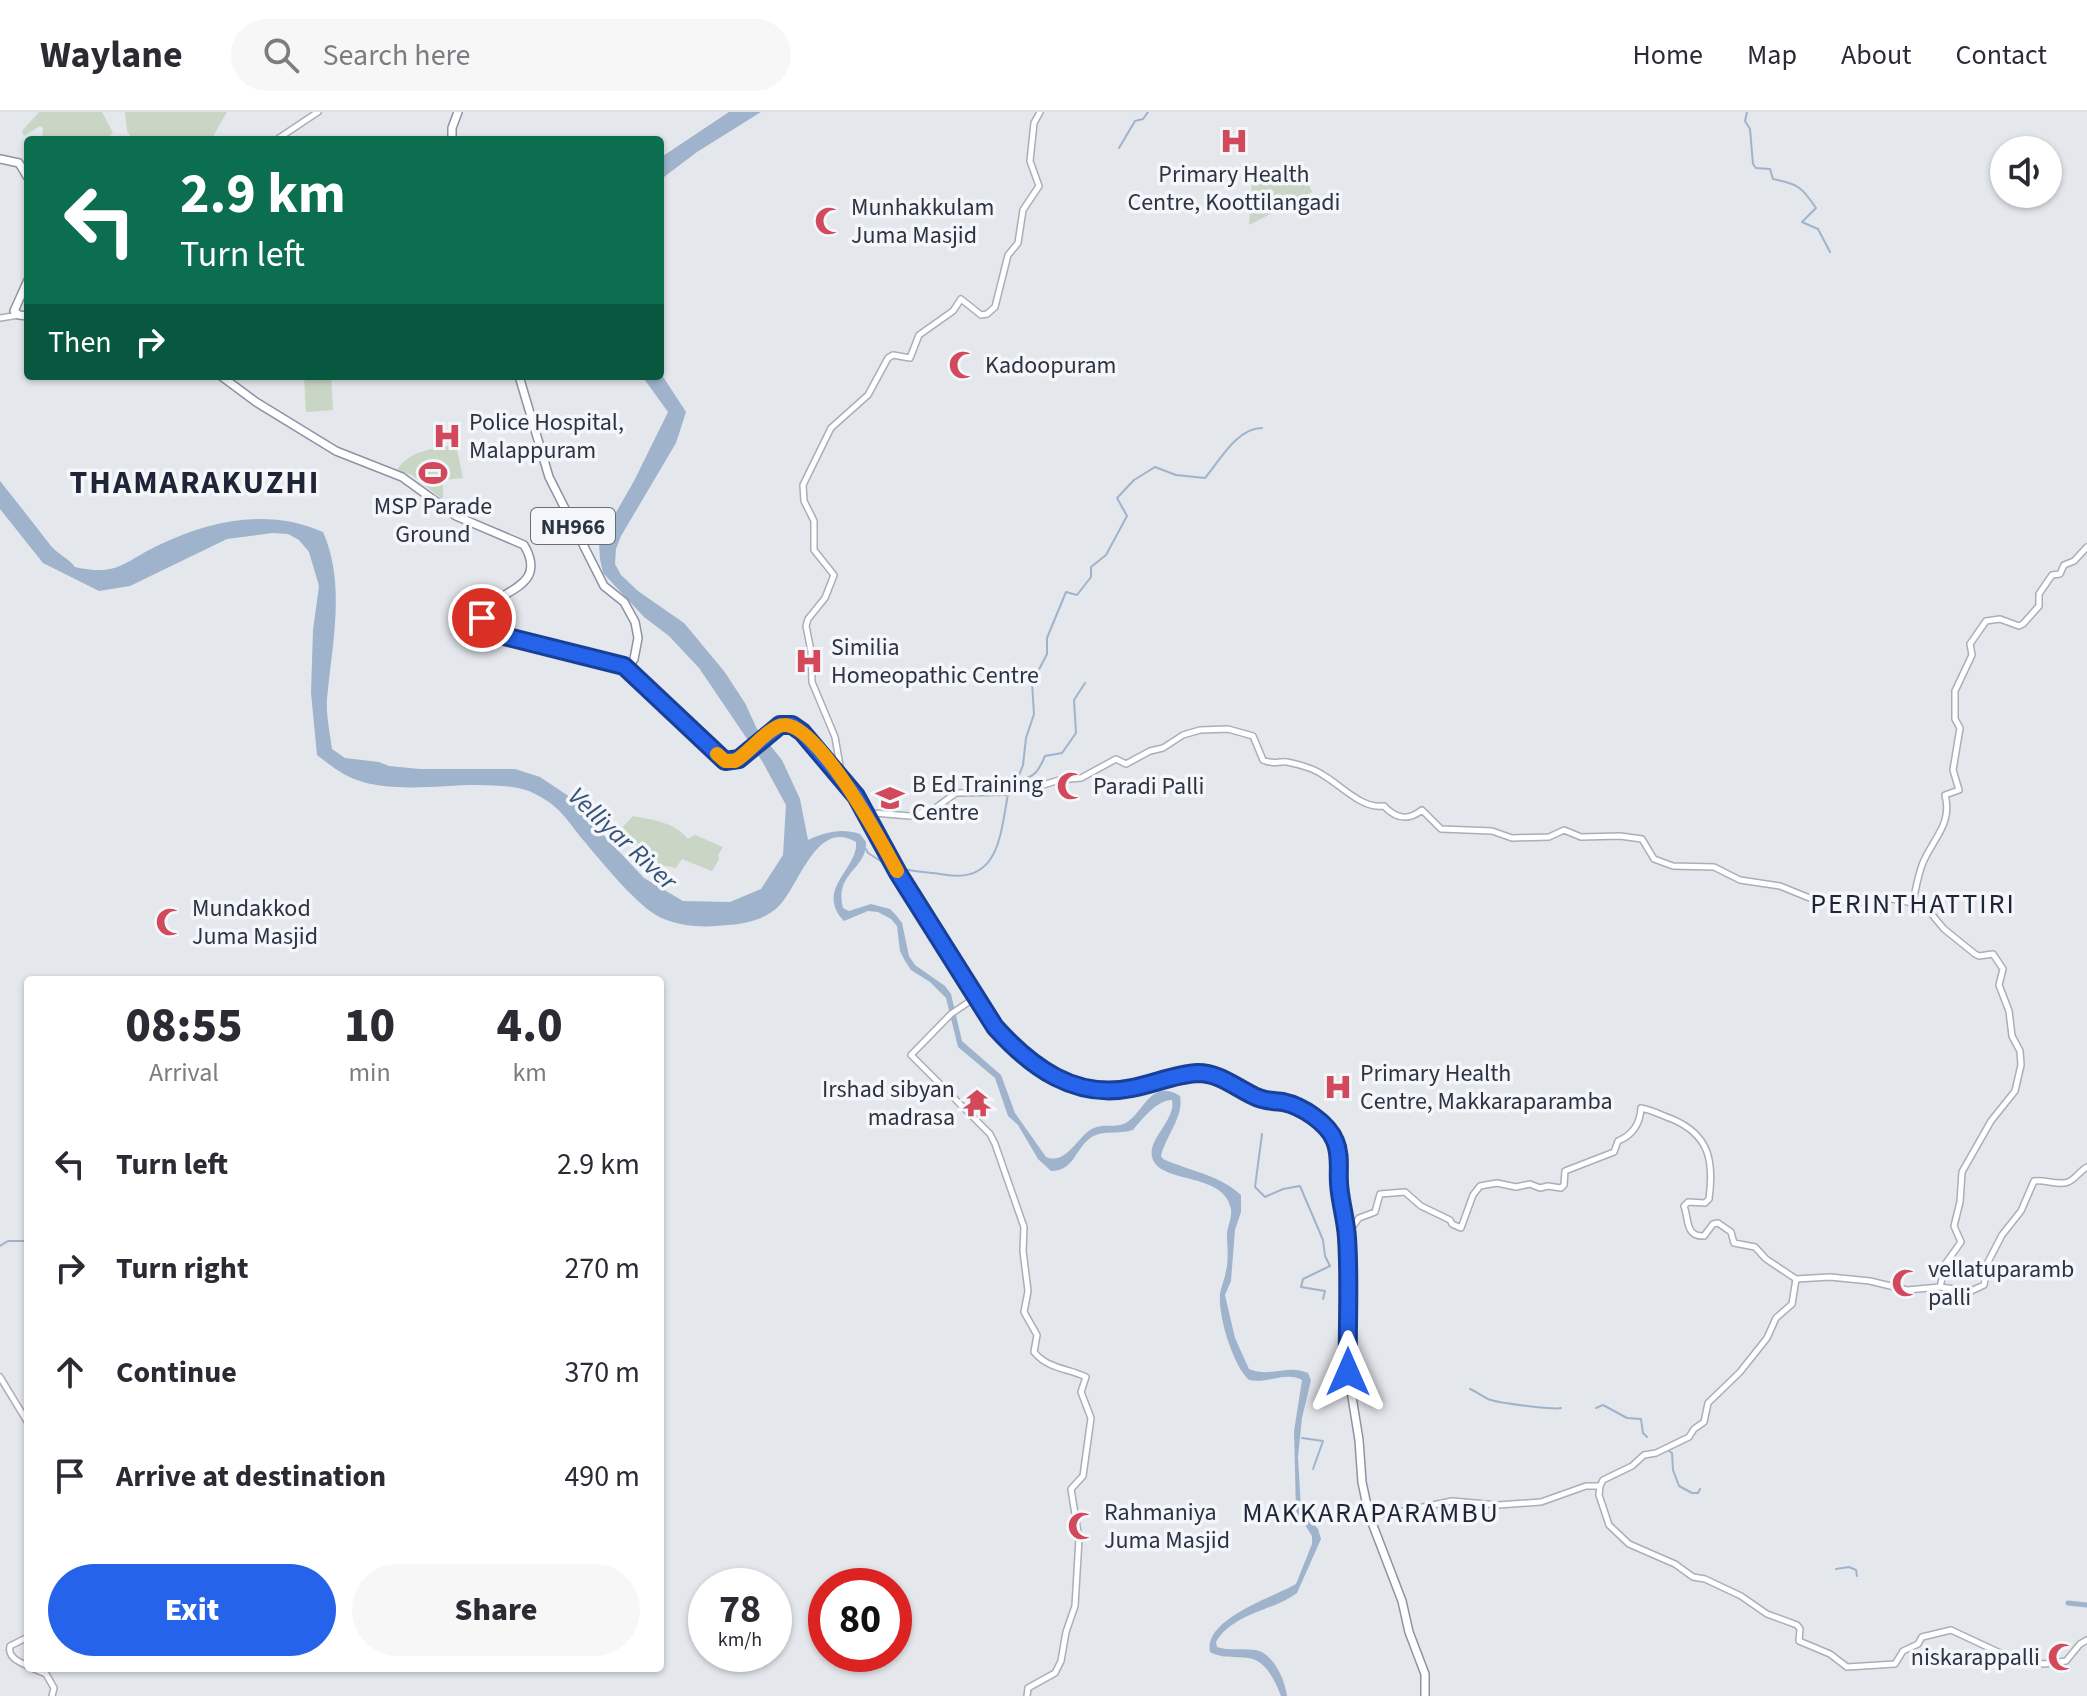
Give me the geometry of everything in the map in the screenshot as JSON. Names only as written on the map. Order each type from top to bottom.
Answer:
[{"type":"highway","points":[[451,136],[456,112]]},
{"type":"highway","points":[[0,159],[19,163],[24,171]]},
{"type":"highway","points":[[24,292],[17,314],[24,314]]},
{"type":"highway","points":[[226,380],[336,451],[402,477],[456,516],[524,545],[531,564],[527,578],[520,587],[485,608],[482,619],[488,630],[618,662],[625,663],[633,658]]},
{"type":"highway","name":"NH966","points":[[519,380],[549,477],[604,586],[624,602],[635,622],[638,638],[630,670]]},
{"type":"highway","points":[[618,662],[722,759],[735,761],[780,725],[797,728],[808,738],[858,799],[898,873],[995,1027],[1036,1067],[1063,1081],[1116,1091],[1176,1076],[1203,1074],[1226,1080],[1264,1100],[1290,1104],[1313,1117],[1332,1135],[1338,1149],[1339,1183],[1347,1233],[1348,1372],[1362,1482],[1369,1515],[1402,1601],[1426,1680],[1425,1696]]},
{"type":"main road","points":[[283,136],[318,112]]},
{"type":"main road","points":[[842,777],[834,735],[812,682],[812,655],[806,626],[825,598],[834,575],[814,550],[814,521],[803,496],[803,485],[831,428],[868,395],[888,358],[893,355],[910,358],[918,337],[953,311],[961,299],[981,315],[995,307],[1008,255],[1018,243],[1023,210],[1039,186],[1030,161],[1034,123],[1040,112]]},
{"type":"main road","points":[[0,318],[17,314]]},
{"type":"main road","points":[[1913,903],[1922,864],[1945,824],[1948,807],[1945,795],[1959,790],[1953,770],[1960,728],[1955,719],[1955,691],[1972,655],[1972,641],[1986,621],[2000,619],[2019,626],[2023,624],[2039,606],[2038,597],[2052,575],[2060,574],[2064,565],[2074,561],[2087,547]]},
{"type":"main road","points":[[858,799],[874,813],[910,816],[934,809],[956,793],[1007,792],[1081,778],[1116,759],[1126,764],[1150,751],[1163,748],[1183,735],[1200,730],[1228,729],[1253,736],[1263,760],[1271,764],[1287,762],[1320,772],[1341,790],[1376,807],[1384,806],[1401,818],[1409,819],[1422,810],[1441,829],[1492,831],[1512,838],[1549,837],[1564,830],[1581,837],[1640,838],[1654,859],[1673,866],[1714,867],[1736,878],[1780,886],[1812,899],[1848,902],[1865,911],[1881,910],[1887,898],[1913,903],[1935,915],[1944,929],[1975,954],[1993,954],[2003,969],[1999,985],[2021,1058],[2015,1091],[1991,1121],[1962,1172],[1960,1202],[1954,1226],[1961,1242],[1946,1263],[1940,1287]]},
{"type":"main road","points":[[976,997],[951,1014],[911,1055],[990,1134],[995,1144],[1024,1227],[1023,1251],[1028,1291],[1024,1312],[1037,1335],[1034,1352],[1047,1366],[1086,1377],[1081,1392],[1091,1418],[1083,1476],[1071,1489],[1079,1539],[1075,1606],[1055,1673],[1028,1688],[1027,1696]]},
{"type":"main road","points":[[1347,1233],[1359,1218],[1375,1212],[1380,1194],[1405,1192],[1414,1202],[1461,1228],[1473,1195],[1480,1186],[1497,1183],[1516,1187],[1530,1184],[1540,1188],[1561,1188],[1565,1171],[1614,1152],[1618,1141],[1628,1137],[1640,1121],[1643,1109],[1685,1125],[1704,1142],[1710,1167],[1709,1199],[1705,1203],[1685,1203],[1688,1228],[1700,1237],[1718,1223],[1731,1232],[1734,1243],[1755,1247],[1766,1259],[1796,1279],[1830,1277],[1876,1282],[1907,1290],[1940,1287],[1971,1291],[1984,1285],[1987,1266],[1998,1243],[2021,1211],[2034,1181],[2070,1181],[2087,1167]]},
{"type":"main road","points":[[1796,1279],[1792,1304],[1776,1318],[1767,1338],[1740,1372],[1708,1403],[1702,1424],[1686,1440],[1644,1455],[1632,1466],[1603,1480],[1599,1495],[1609,1525],[1629,1544],[1675,1564],[1693,1577],[1705,1579],[1741,1596],[1767,1614],[1797,1625],[1800,1629],[1799,1641],[1830,1654],[1847,1667],[1895,1664],[1903,1651],[1918,1644],[1922,1637],[1951,1630],[2011,1658],[2044,1664],[2066,1661],[2087,1640]]},
{"type":"main road","points":[[0,1377],[24,1416]]},
{"type":"main road","points":[[1369,1515],[1452,1501],[1498,1505],[1541,1502],[1586,1486],[1600,1486]]},
{"type":"main road","points":[[24,1639],[10,1646],[9,1651],[11,1656],[24,1664]]},
{"type":"main road","points":[[39,1672],[49,1678],[54,1688],[52,1696]]},
{"type":"green space","points":[[39,112],[102,112],[113,133],[109,136],[42,136],[43,128],[40,126],[24,136],[22,131]]},
{"type":"green space","points":[[125,112],[227,112],[213,136],[130,136]]},
{"type":"green space","points":[[1253,167],[1308,183],[1312,192],[1249,225]]},
{"type":"green space","points":[[304,380],[331,380],[333,410],[306,412]]},
{"type":"green space","name":"MSP Parade Ground","points":[[456,445],[463,478],[443,480],[443,500],[412,475],[397,470],[416,454]]},
{"type":"green space","points":[[633,816],[670,825],[688,839],[695,835],[723,847],[712,871],[682,859],[676,868],[656,864],[622,835],[621,829]]},
{"type":"water","points":[[729,112],[761,112],[664,177],[664,155]]},
{"type":"water","points":[[664,378],[686,412],[676,443],[621,536],[615,564],[621,575],[638,591],[684,623],[724,671],[745,703],[757,729],[782,760],[800,799],[808,840],[827,833],[846,831],[860,834],[866,842],[862,859],[843,886],[843,908],[849,911],[871,904],[890,909],[896,915],[902,923],[909,956],[915,965],[945,986],[951,994],[962,1041],[1001,1075],[1015,1113],[1046,1157],[1053,1159],[1065,1155],[1090,1130],[1126,1123],[1155,1094],[1170,1092],[1180,1096],[1181,1104],[1163,1148],[1163,1159],[1214,1178],[1241,1195],[1231,1281],[1225,1295],[1235,1338],[1249,1369],[1300,1371],[1308,1373],[1311,1380],[1302,1418],[1298,1457],[1301,1509],[1318,1529],[1321,1539],[1297,1593],[1243,1618],[1223,1632],[1216,1642],[1217,1647],[1226,1649],[1262,1652],[1281,1675],[1287,1696],[1281,1696],[1273,1678],[1260,1663],[1210,1652],[1211,1640],[1217,1629],[1228,1619],[1296,1584],[1312,1544],[1312,1536],[1296,1511],[1294,1431],[1302,1380],[1290,1377],[1249,1380],[1237,1363],[1220,1304],[1227,1266],[1231,1209],[1226,1197],[1217,1189],[1166,1172],[1157,1166],[1152,1157],[1154,1143],[1170,1115],[1172,1100],[1155,1107],[1133,1130],[1094,1136],[1069,1164],[1051,1171],[1038,1159],[1018,1125],[1008,1116],[995,1078],[958,1047],[946,998],[930,982],[911,970],[900,951],[897,926],[878,912],[868,911],[844,921],[836,910],[835,889],[851,861],[856,842],[842,837],[829,840],[819,847],[785,899],[772,912],[760,918],[740,924],[709,926],[690,926],[664,919],[647,909],[628,891],[558,810],[530,792],[478,785],[376,785],[350,777],[317,755],[311,693],[313,630],[319,586],[309,552],[299,540],[288,534],[272,533],[227,539],[130,586],[99,591],[43,563],[0,509],[0,481],[54,549],[75,567],[90,570],[121,566],[180,536],[221,523],[282,520],[323,532],[330,552],[336,593],[327,699],[332,749],[345,758],[389,766],[515,769],[540,777],[576,801],[644,878],[683,901],[730,902],[761,889],[783,855],[786,805],[762,761],[699,668],[669,636],[644,617],[603,573],[600,559],[599,542],[668,412],[645,380]]},
{"type":"waterway","points":[[1119,148],[1135,121],[1143,119],[1148,112]]},
{"type":"waterway","points":[[1747,112],[1745,121],[1750,129],[1753,164],[1756,168],[1770,169],[1773,179],[1794,185],[1807,195],[1816,208],[1802,222],[1818,229],[1830,252]]},
{"type":"waterway","points":[[1010,789],[1016,783],[1023,765],[1026,738],[1034,714],[1032,683],[1047,654],[1047,638],[1066,592],[1077,595],[1091,577],[1091,567],[1106,555],[1127,516],[1117,498],[1134,480],[1155,467],[1176,475],[1205,478],[1237,439],[1253,429],[1262,428]]},
{"type":"waterway","points":[[1018,780],[1036,772],[1045,756],[1062,753],[1076,733],[1074,700],[1085,683]]},
{"type":"waterway","points":[[898,867],[960,876],[974,873],[993,855],[999,841],[1008,794]]},
{"type":"waterway","points":[[866,849],[890,867]]},
{"type":"waterway","points":[[1262,1134],[1255,1187],[1265,1197],[1300,1186],[1323,1240],[1330,1266],[1303,1279],[1301,1287],[1325,1291],[1323,1299]]},
{"type":"waterway","points":[[0,1246],[8,1241],[24,1241]]},
{"type":"waterway","points":[[1470,1389],[1493,1401],[1561,1408]]},
{"type":"waterway","points":[[1596,1408],[1603,1405],[1627,1418],[1641,1419],[1643,1433],[1647,1437]]},
{"type":"waterway","points":[[1302,1438],[1323,1441],[1313,1469]]},
{"type":"waterway","points":[[1668,1450],[1672,1453],[1673,1470],[1679,1486],[1692,1493],[1698,1493],[1700,1489]]},
{"type":"waterway","points":[[1836,1569],[1849,1567],[1856,1570],[1857,1576]]},
{"type":"waterway","points":[[2068,1603],[2087,1605]]},
{"type":"slow traffic","points":[[717,754],[725,761],[735,761],[776,727],[786,724],[797,728],[856,796],[897,871]]},
{"type":"place","name":"Primary Health Centre, Koottilangadi","points":[[1234,141]]},
{"type":"place","name":"Munhakkulam Juma Masjid","points":[[829,221]]},
{"type":"place","name":"Kadoopuram","points":[[963,365]]},
{"type":"place","name":"Police Hospital, Malappuram","points":[[447,436]]},
{"type":"place","name":"MSP Parade Ground","points":[[433,473]]},
{"type":"place","name":"Similia Homeopathic Centre","points":[[809,661]]},
{"type":"place","name":"Paradi Palli","points":[[1071,786]]},
{"type":"place","name":"B Ed Training Centre","points":[[890,798]]},
{"type":"place","name":"Mundakkod Juma Masjid","points":[[170,922]]},
{"type":"place","name":"Primary Health Centre, Makkaraparamba","points":[[1338,1087]]},
{"type":"place","name":"Irshad sibyan madrasa","points":[[977,1103]]},
{"type":"place","name":"vellatuparamb palli","points":[[1906,1283]]},
{"type":"place","name":"Rahmaniya Juma Masjid","points":[[1082,1526]]},
{"type":"place","name":"niskarappalli","points":[[2062,1657]]},
{"type":"district","name":"THAMARAKUZHI","points":[[195,482]]},
{"type":"district","name":"PERINTHATTIRI","points":[[1913,903]]},
{"type":"district","name":"MAKKARAPARAMBU","points":[[1371,1512]]},
{"type":"route","points":[[482,618],[484,626],[492,633],[618,662],[725,761],[739,759],[780,725],[792,725],[802,732],[856,796],[898,873],[995,1027],[1041,1071],[1080,1087],[1116,1091],[1176,1076],[1203,1074],[1226,1080],[1264,1100],[1290,1104],[1327,1129],[1338,1149],[1339,1183],[1347,1233],[1348,1372]]},
{"type":"water label","name":"Velliyar River","points":[[623,838]]}]
